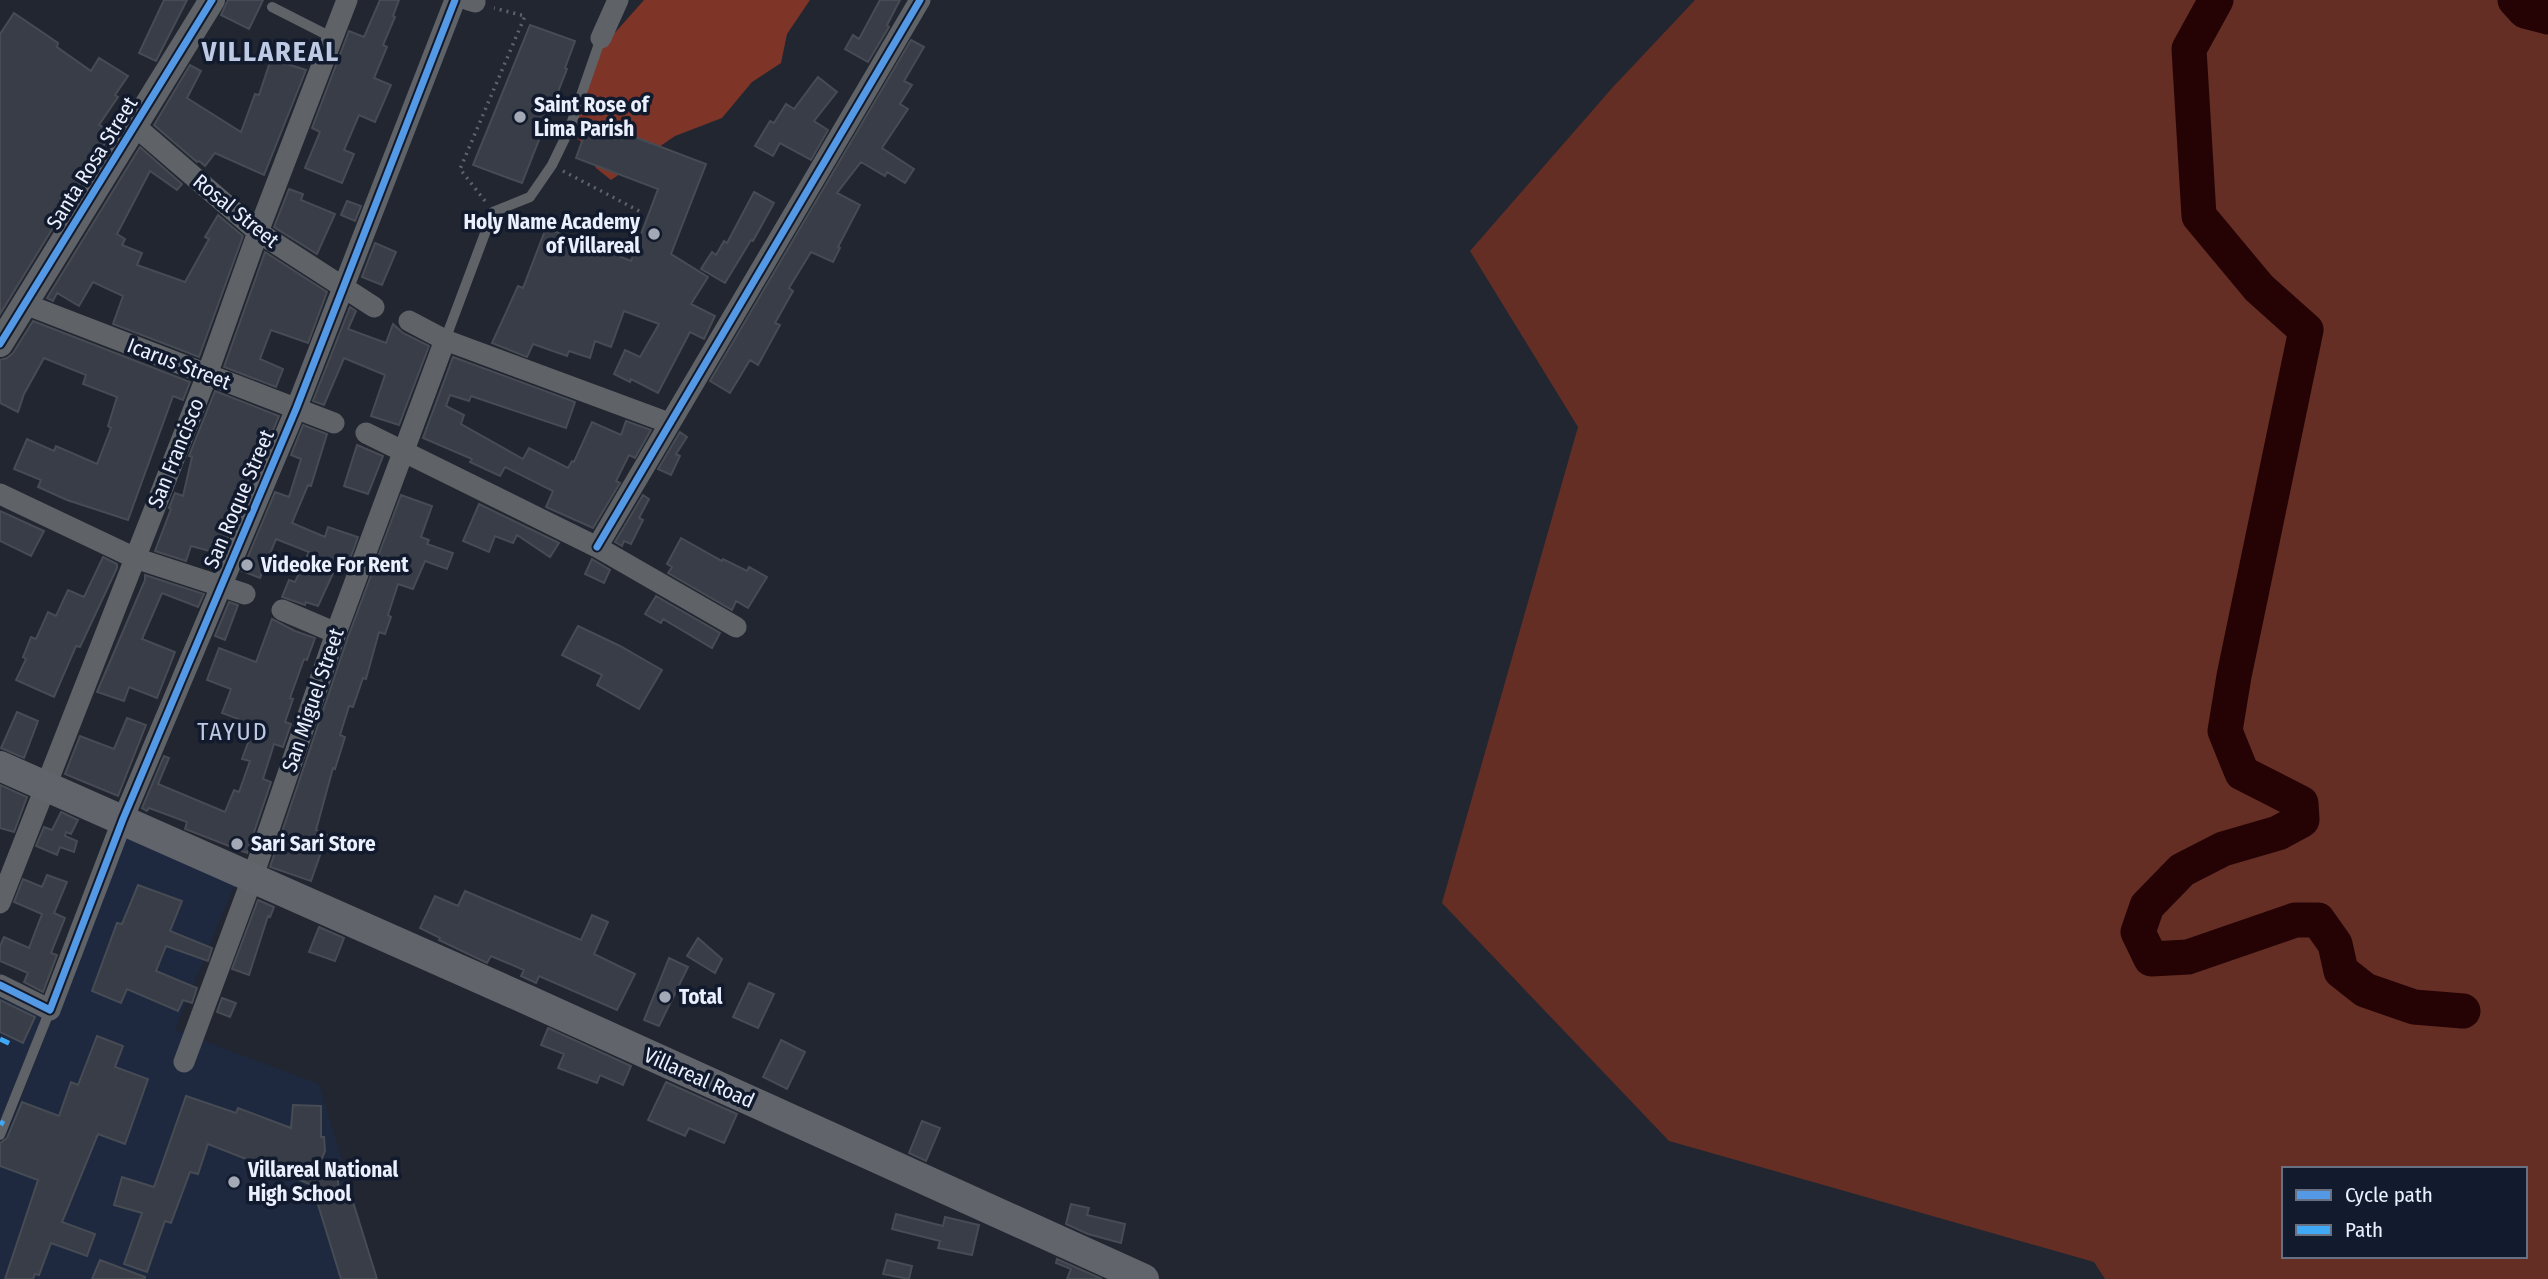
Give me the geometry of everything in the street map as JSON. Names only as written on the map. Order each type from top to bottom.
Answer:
[{"type":"main road","name":"Villareal Road","points":[[0,765],[541,1006],[1133,1277]]},
{"type":"street","name":"Santa Rosa Street","points":[[0,344],[15,306],[135,126],[212,0]]},
{"type":"street","name":"San Francisco","points":[[0,903],[207,375],[257,232],[347,0]]},
{"type":"street","points":[[601,38],[618,0]]},
{"type":"street","points":[[597,547],[920,0]]},
{"type":"street","name":"San Roque Street","points":[[50,1010],[122,819],[466,1]]},
{"type":"street","name":"Rosal Street","points":[[135,126],[257,232],[374,307]]},
{"type":"street","name":"Icarus Street","points":[[15,306],[334,423]]},
{"type":"street","points":[[409,321],[445,340],[669,423]]},
{"type":"street","name":"San Miguel Street","points":[[184,1062],[252,879],[336,633],[445,340]]},
{"type":"street","points":[[366,433],[597,547],[736,627]]},
{"type":"street","points":[[0,494],[135,558],[245,594]]},
{"type":"street","points":[[282,610],[336,633]]},
{"type":"street","points":[[0,985],[50,1010]]},
{"type":"lane","points":[[272,7],[333,38]]},
{"type":"lane","points":[[445,340],[493,212],[530,197],[552,165],[569,130],[601,38]]},
{"type":"lane","name":"San Roque Street","points":[[0,1135],[50,1010]]},
{"type":"path","points":[[466,1],[525,16],[460,169],[493,212]]},
{"type":"path","points":[[552,165],[641,212]]},
{"type":"shaded area","points":[[644,0],[810,0],[787,34],[781,63],[752,82],[722,118],[675,136],[611,180],[596,168],[585,146],[572,133],[596,54]]},
{"type":"shaded area","points":[[1695,0],[2548,0],[2548,1279],[2105,1279],[2094,1262],[1669,1141],[1442,903],[1578,427],[1470,251],[1613,87]]},
{"type":"shaded area","points":[[126,831],[236,881],[175,1030],[319,1084],[378,1279],[0,1279],[0,1151]]},
{"type":"shaded area","points":[[0,994],[43,1016],[0,1124]]},
{"type":"building","points":[[164,0],[187,0],[156,61],[139,53]]},
{"type":"building","points":[[228,0],[263,0],[249,29],[221,15]]},
{"type":"building","points":[[380,0],[399,0],[383,45],[387,47],[374,78],[391,85],[375,122],[359,115],[344,150],[354,154],[342,183],[305,168],[320,132],[312,128],[349,31],[364,37]]},
{"type":"building","points":[[880,0],[900,0],[887,25],[889,27],[868,62],[845,49],[853,35],[859,39]]},
{"type":"building","points":[[14,13],[58,43],[57,47],[91,71],[99,58],[128,76],[99,125],[112,132],[0,314],[0,34]]},
{"type":"building","name":"Saint Rose of Lima Parish","points":[[530,25],[575,41],[565,68],[567,69],[522,183],[473,165]]},
{"type":"building","points":[[911,40],[924,47],[904,81],[912,85],[900,104],[908,109],[882,148],[914,169],[905,183],[887,172],[885,176],[861,162],[837,193],[860,205],[833,262],[811,252],[789,288],[793,291],[775,323],[780,325],[758,365],[750,360],[730,393],[710,381]]},
{"type":"building","points":[[271,59],[306,70],[264,175],[215,153],[205,166],[154,125],[190,65],[201,71],[187,98],[241,132],[255,94],[259,95]]},
{"type":"building","points":[[818,77],[837,92],[814,121],[828,130],[811,160],[780,143],[773,156],[755,146],[770,121],[774,123],[786,104],[794,109]]},
{"type":"building","points":[[590,120],[706,164],[671,254],[708,277],[691,304],[715,316],[704,339],[690,332],[658,393],[631,379],[630,382],[614,374],[625,350],[640,357],[659,324],[624,311],[611,347],[595,341],[590,358],[569,351],[567,356],[533,344],[527,357],[492,343],[518,286],[523,288],[546,228],[631,261],[658,189],[576,158]]},
{"type":"building","points":[[140,147],[182,184],[177,190],[150,171],[117,234],[125,239],[122,245],[142,253],[137,265],[185,282],[209,239],[205,237],[218,215],[243,236],[199,357],[113,324],[123,296],[93,282],[79,306],[57,293],[53,301],[47,298]]},
{"type":"building","points":[[289,189],[303,194],[301,200],[335,214],[317,254],[274,227]]},
{"type":"building","points":[[754,192],[774,203],[725,283],[701,269],[712,252],[716,255],[724,241],[727,243]]},
{"type":"building","points":[[347,201],[361,206],[355,221],[341,215]]},
{"type":"building","points":[[375,243],[396,252],[382,285],[362,277]]},
{"type":"building","points":[[265,252],[327,292],[308,343],[271,330],[260,359],[283,369],[276,387],[224,367]]},
{"type":"building","points":[[350,307],[356,311],[348,329],[386,343],[393,324],[403,333],[429,346],[399,425],[371,416],[385,375],[344,358],[324,405],[313,401]]},
{"type":"building","points":[[33,321],[190,382],[183,400],[173,396],[128,520],[67,500],[38,487],[41,480],[14,469],[27,439],[54,451],[56,446],[97,464],[111,428],[108,426],[117,397],[83,384],[86,375],[44,358],[24,394],[18,412],[0,403],[0,360],[13,353]]},
{"type":"building","points":[[453,357],[575,402],[566,428],[471,396],[469,401],[450,395],[446,406],[464,415],[461,424],[523,459],[529,448],[568,468],[572,461],[574,462],[592,422],[621,435],[626,421],[651,430],[635,458],[629,455],[616,481],[620,483],[593,528],[546,507],[553,491],[505,467],[500,476],[470,462],[472,459],[423,438]]},
{"type":"building","points":[[215,391],[279,416],[221,554],[191,546],[186,561],[155,551],[175,493],[183,496],[192,457],[189,456]]},
{"type":"building","points":[[303,425],[327,434],[311,486],[308,485],[292,523],[325,537],[328,527],[358,537],[350,559],[341,556],[318,606],[306,602],[305,605],[282,597],[289,580],[295,582],[309,552],[276,539],[260,578],[242,571],[275,492],[289,497],[301,459],[291,455]]},
{"type":"building","points":[[680,432],[687,437],[676,454],[680,456],[671,475],[658,469]]},
{"type":"building","points":[[357,445],[383,456],[368,494],[344,486]]},
{"type":"building","points":[[401,495],[432,506],[421,537],[429,540],[427,544],[453,553],[447,569],[425,561],[413,589],[398,584],[385,634],[379,632],[366,679],[363,678],[353,707],[349,706],[340,735],[345,737],[335,769],[333,768],[316,830],[327,835],[311,881],[270,867],[348,637]]},
{"type":"building","points":[[643,495],[649,499],[639,518],[643,520],[631,544],[624,541],[622,546],[615,542]]},
{"type":"building","points":[[479,504],[559,543],[550,557],[517,535],[513,543],[495,536],[489,552],[463,541]]},
{"type":"building","points":[[0,511],[44,531],[31,556],[0,541]]},
{"type":"building","points":[[681,538],[722,561],[723,559],[747,571],[749,567],[767,577],[748,608],[736,601],[732,610],[668,573],[672,567],[667,564]]},
{"type":"building","points":[[103,557],[117,564],[117,568],[80,647],[76,646],[54,697],[16,680],[26,659],[23,657],[31,637],[36,639],[48,612],[56,616],[68,590],[84,597]]},
{"type":"building","points":[[592,559],[610,570],[604,583],[585,574]]},
{"type":"building","points":[[145,575],[204,594],[198,607],[162,593],[142,639],[175,652],[157,698],[129,687],[124,701],[97,692]]},
{"type":"building","points":[[656,596],[720,633],[712,648],[663,619],[661,623],[645,614]]},
{"type":"building","points":[[229,602],[238,605],[225,640],[215,636]]},
{"type":"building","points":[[272,619],[315,638],[290,698],[293,699],[285,722],[291,724],[283,747],[274,744],[263,779],[271,782],[247,853],[185,829],[187,822],[142,808],[164,756],[169,758],[158,784],[225,812],[234,790],[239,792],[250,761],[242,759],[251,735],[241,731],[244,721],[222,713],[231,689],[207,680],[219,648],[256,662]]},
{"type":"building","points":[[578,626],[662,670],[639,709],[597,685],[602,675],[562,655]]},
{"type":"building","points":[[17,712],[38,721],[24,758],[1,748]]},
{"type":"building","points":[[127,718],[146,725],[118,796],[65,774],[80,736],[114,749]]},
{"type":"building","points":[[0,785],[27,797],[14,832],[0,828]]},
{"type":"building","points":[[61,812],[78,820],[71,834],[66,832],[65,836],[77,841],[74,852],[60,847],[57,855],[36,846],[44,827],[52,830]]},
{"type":"building","points":[[47,875],[67,882],[54,913],[65,918],[51,953],[57,955],[43,992],[24,982],[28,973],[0,961],[0,946],[4,937],[29,948],[42,914],[14,902],[23,879],[42,887]]},
{"type":"building","points":[[138,885],[182,901],[170,931],[212,948],[208,961],[166,946],[156,971],[197,988],[192,1003],[183,1000],[178,1011],[127,989],[121,1003],[92,991],[117,923],[122,924]]},
{"type":"building","points":[[465,891],[581,940],[592,915],[608,922],[594,954],[635,974],[617,1010],[539,976],[536,983],[521,976],[524,970],[491,956],[487,963],[420,928],[435,896],[458,906]]},
{"type":"building","points":[[258,900],[274,907],[270,917],[268,916],[249,975],[232,969]]},
{"type":"building","points":[[319,927],[344,938],[335,961],[309,952]]},
{"type":"building","points":[[698,938],[722,959],[715,973],[687,956]]},
{"type":"building","points":[[669,958],[688,967],[659,1026],[644,1020]]},
{"type":"building","points":[[749,983],[774,994],[758,1028],[733,1017]]},
{"type":"building","points":[[222,998],[236,1003],[230,1017],[217,1012]]},
{"type":"building","points":[[0,1000],[35,1017],[23,1043],[0,1032]]},
{"type":"building","points":[[548,1028],[631,1066],[623,1085],[600,1075],[597,1083],[558,1068],[564,1054],[541,1045]]},
{"type":"building","points":[[97,1036],[123,1046],[115,1067],[148,1079],[125,1144],[98,1134],[62,1222],[95,1234],[87,1256],[51,1243],[39,1275],[35,1274],[33,1279],[5,1279],[38,1180],[0,1166],[0,1143],[7,1138],[22,1102],[59,1116],[71,1082],[78,1085]]},
{"type":"building","points":[[781,1040],[805,1052],[787,1089],[763,1077]]},
{"type":"building","points":[[666,1082],[737,1114],[724,1143],[689,1128],[685,1136],[648,1120]]},
{"type":"building","points":[[186,1096],[236,1113],[238,1108],[291,1128],[293,1105],[321,1106],[321,1137],[324,1137],[325,1151],[318,1168],[335,1165],[339,1188],[348,1186],[377,1279],[341,1279],[312,1185],[208,1144],[198,1174],[190,1172],[171,1223],[165,1221],[147,1272],[124,1264],[142,1213],[114,1205],[122,1177],[154,1187]]},
{"type":"building","points":[[922,1121],[940,1128],[926,1161],[909,1153]]},
{"type":"building","points":[[1071,1204],[1089,1208],[1087,1215],[1125,1224],[1121,1243],[1088,1234],[1066,1224]]},
{"type":"building","points":[[896,1214],[943,1226],[945,1217],[979,1225],[972,1255],[938,1248],[940,1241],[892,1229]]},
{"type":"building","points":[[1057,1259],[1102,1279],[1067,1279],[1071,1269],[1056,1263]]},
{"type":"building","points":[[100,1260],[145,1277],[145,1279],[92,1279]]},
{"type":"building","points":[[887,1260],[912,1266],[909,1279],[883,1274]]},
{"type":"waterway","points":[[2216,0],[2189,49],[2199,216],[2259,288],[2306,330],[2225,731],[2242,773],[2301,803],[2302,820],[2278,833],[2223,849],[2182,870],[2147,906],[2138,932],[2151,959],[2188,957],[2295,920],[2318,920],[2335,944],[2341,971],[2365,990],[2414,1007],[2463,1011]]},
{"type":"waterway","points":[[2515,0],[2525,11],[2548,17]]},
{"type":"marked path","points":[[0,1039],[13,1045]]},
{"type":"marked path","points":[[0,1122],[4,1124]]},
{"type":"cycle path","points":[[0,344],[212,0]]},
{"type":"cycle path","points":[[0,985],[50,1010],[123,819],[296,409],[455,0]]},
{"type":"cycle path","points":[[597,547],[920,0]]},
{"type":"place","name":"Saint Rose of Lima Parish","points":[[520,117]]},
{"type":"place","name":"Holy Name Academy of Villareal","points":[[654,234]]},
{"type":"place","name":"Videoke For Rent","points":[[247,565]]},
{"type":"place","name":"Sari Sari Store","points":[[237,844]]},
{"type":"place","name":"Total","points":[[665,997]]},
{"type":"place","name":"Villareal National High School","points":[[234,1182]]},
{"type":"district","name":"VILLAREAL","points":[[271,51]]},
{"type":"district","name":"TAYUD","points":[[233,732]]}]
